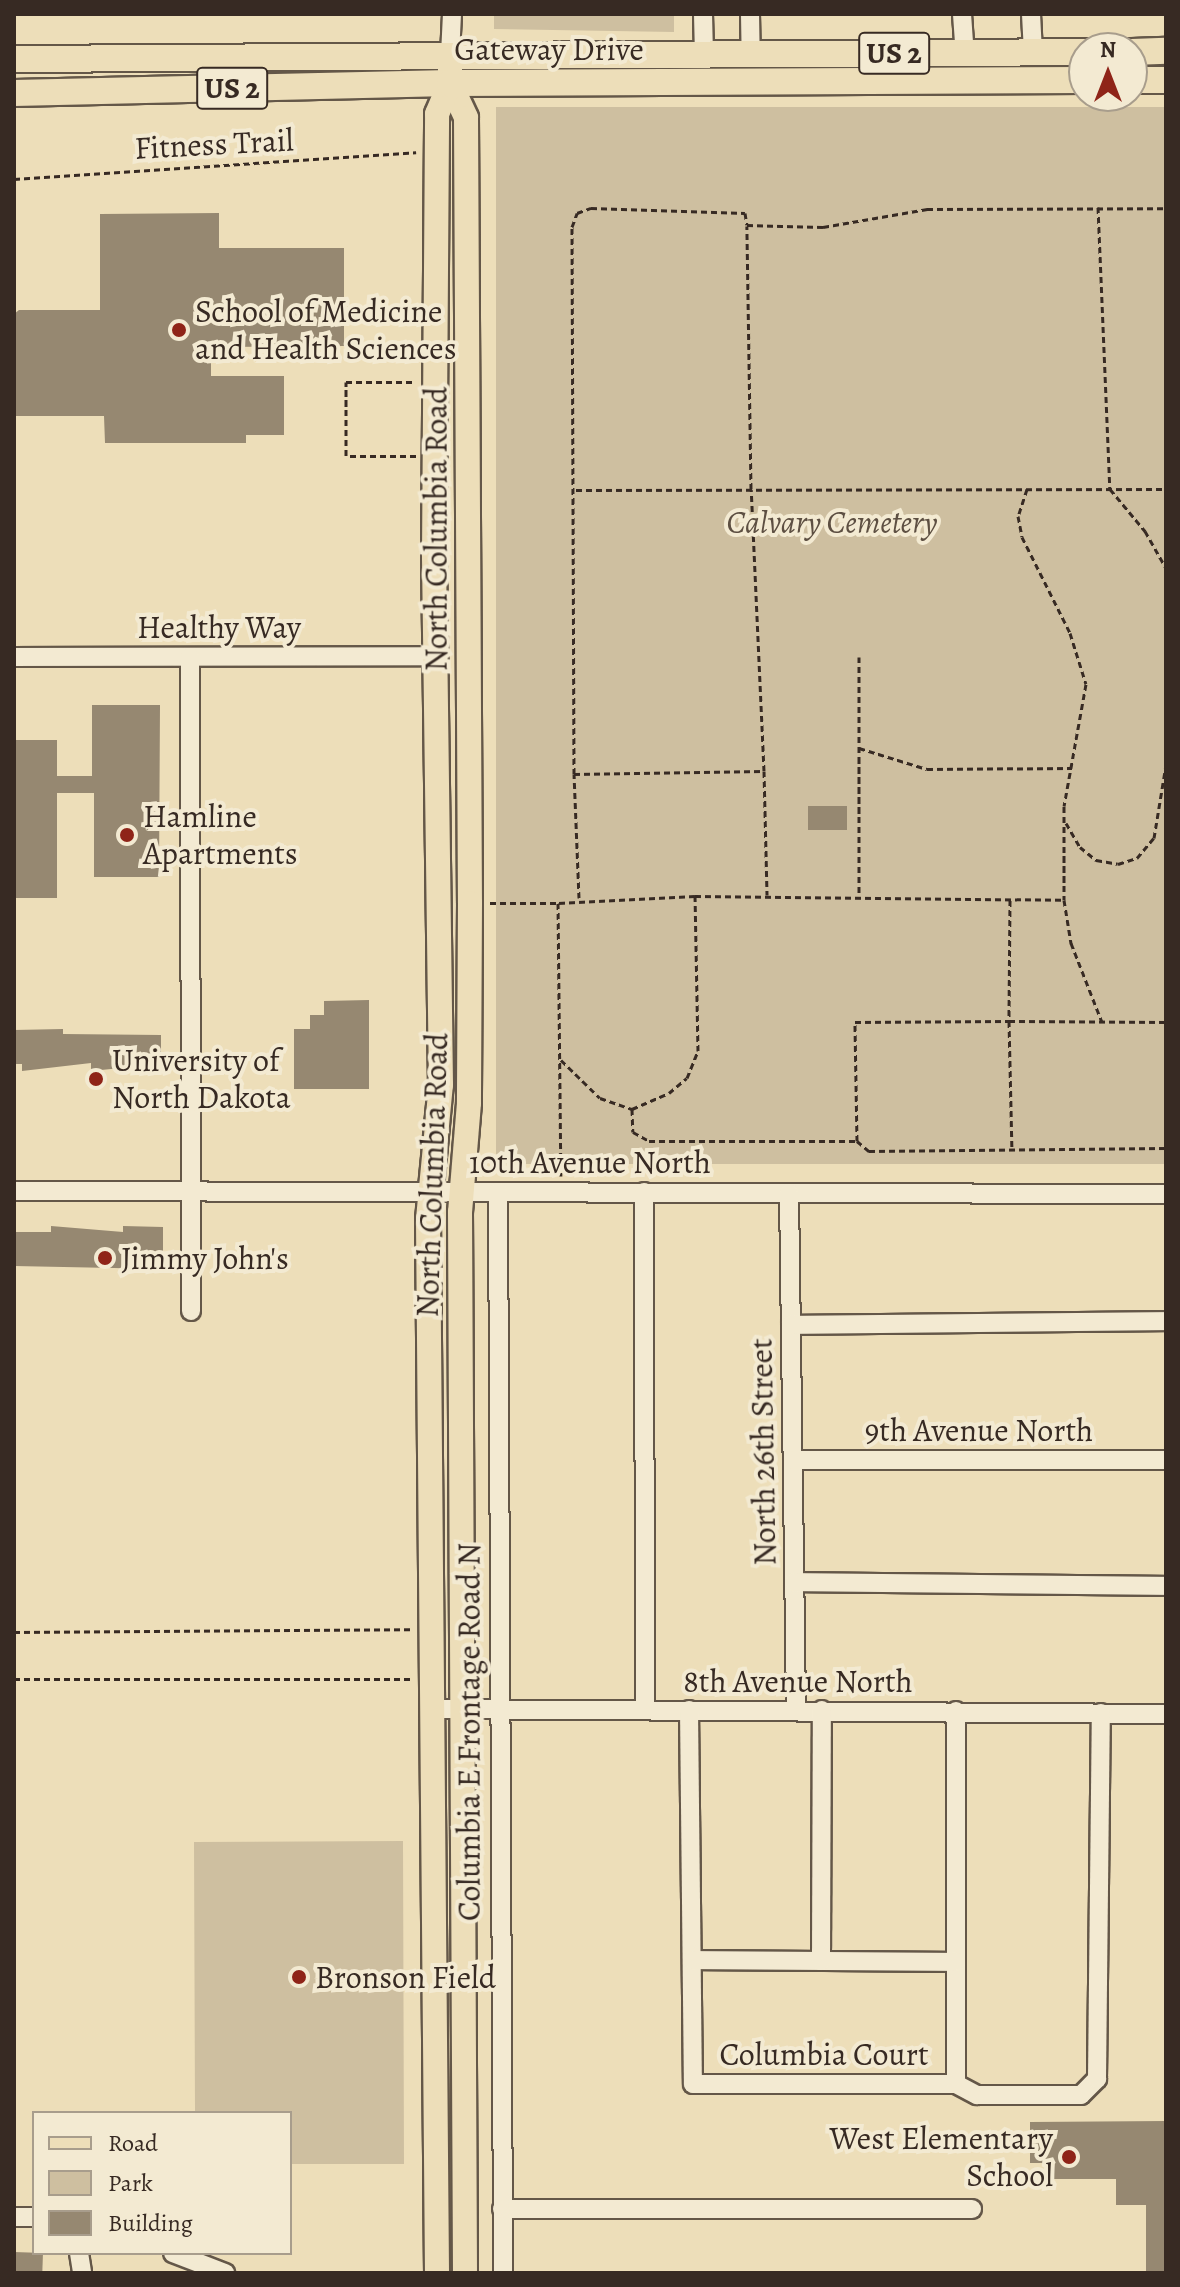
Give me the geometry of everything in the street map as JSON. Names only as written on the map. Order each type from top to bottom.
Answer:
[{"type":"highway","name":"Gateway Drive","points":[[14,59],[1068,52]]},
{"type":"highway","name":"Gateway Drive","points":[[14,93],[450,83],[1068,80]]},
{"type":"main road","name":"North Columbia Road","points":[[437,2273],[430,1709],[429,1191],[441,1085],[434,556],[437,114],[450,83],[450,55]]},
{"type":"main road","name":"North Columbia Road","points":[[450,83],[466,118],[470,903],[469,1103],[461,1192],[460,1710],[465,2273]]},
{"type":"street","name":"North Columbia Road","points":[[450,55],[452,14]]},
{"type":"street","points":[[703,14],[704,54]]},
{"type":"street","points":[[750,14],[751,53]]},
{"type":"street","points":[[1031,14],[1033,52]]},
{"type":"street","points":[[963,15],[965,53]]},
{"type":"street","name":"Healthy Way","points":[[14,657],[424,656]]},
{"type":"street","points":[[190,657],[191,1311]]},
{"type":"street","name":"10th Avenue North","points":[[14,1191],[192,1189],[1166,1194]]},
{"type":"street","name":"Columbia E Frontage Road N","points":[[498,1192],[503,2273]]},
{"type":"street","points":[[644,1192],[645,1710]]},
{"type":"street","name":"North 26th Street","points":[[789,1193],[796,1710]]},
{"type":"street","points":[[791,1325],[1166,1321]]},
{"type":"street","name":"9th Avenue North","points":[[793,1460],[1166,1460]]},
{"type":"street","points":[[794,1582],[1166,1586]]},
{"type":"street","name":"8th Avenue North","points":[[430,1709],[1166,1714]]},
{"type":"street","name":"Columbia Court","points":[[689,1710],[693,2084],[956,2084],[956,1711]]},
{"type":"street","points":[[821,1961],[822,1710]]},
{"type":"street","points":[[956,2084],[977,2095],[1081,2095],[1097,2079],[1101,1713]]},
{"type":"street","points":[[692,1960],[956,1962]]},
{"type":"street","points":[[502,2209],[972,2209]]},
{"type":"street","points":[[178,2255],[225,2273]]},
{"type":"path","name":"Fitness Trail","points":[[14,179],[416,150]]},
{"type":"path","points":[[1098,207],[1110,489],[1145,531],[1166,568]]},
{"type":"path","points":[[579,898],[574,774],[576,490],[572,227],[577,213],[591,208],[745,213],[751,489],[767,896]]},
{"type":"path","points":[[747,225],[823,227],[927,209],[1166,208]]},
{"type":"path","points":[[420,382],[346,382],[346,456],[421,456]]},
{"type":"path","points":[[1027,489],[1018,516],[1022,537],[1070,633],[1086,684],[1064,820],[1064,900],[1071,943],[1102,1022]]},
{"type":"path","points":[[576,490],[1166,489]]},
{"type":"path","points":[[859,657],[859,898]]},
{"type":"path","points":[[859,748],[927,769],[1073,768]]},
{"type":"path","points":[[1064,820],[1080,847],[1096,860],[1118,864],[1137,858],[1154,838],[1166,765]]},
{"type":"path","points":[[574,774],[764,771]]},
{"type":"path","points":[[470,903],[558,903],[579,898],[695,896],[1064,900]]},
{"type":"path","points":[[561,1060],[600,1098],[632,1109],[669,1093],[687,1078],[698,1051],[695,896]]},
{"type":"path","points":[[1010,900],[1012,1149]]},
{"type":"path","points":[[558,903],[561,1192]]},
{"type":"path","points":[[857,1141],[855,1022],[1166,1022]]},
{"type":"path","points":[[632,1109],[633,1132],[649,1141],[857,1141],[869,1151],[1166,1148]]},
{"type":"path","points":[[14,1632],[418,1629]]},
{"type":"path","points":[[14,1679],[419,1679]]},
{"type":"green space","points":[[494,14],[674,14],[674,32],[494,29]]},
{"type":"green space","name":"Calvary Cemetery","points":[[496,107],[1068,107],[1068,112],[1148,112],[1148,107],[1166,107],[1166,1164],[496,1164]]},
{"type":"green space","name":"Bronson Field","points":[[403,1841],[404,2164],[292,2164],[292,2111],[195,2111],[194,1842]]},
{"type":"building","name":"School of Medicine and Health Sciences","points":[[219,213],[219,248],[344,248],[344,346],[211,347],[211,376],[284,376],[284,435],[246,435],[246,443],[105,443],[104,416],[14,416],[14,314],[19,310],[100,310],[100,214]]},
{"type":"building","name":"Hamline Apartments","points":[[92,705],[160,705],[159,877],[94,877],[94,793],[57,793],[57,898],[14,898],[14,740],[57,740],[57,776],[92,776]]},
{"type":"building","points":[[808,806],[847,806],[847,830],[808,830]]},
{"type":"building","points":[[369,1000],[369,1089],[294,1089],[294,1029],[310,1029],[310,1015],[324,1015],[324,1001]]},
{"type":"building","points":[[63,1029],[63,1034],[161,1035],[161,1064],[91,1071],[91,1063],[22,1071],[22,1064],[14,1064],[14,1030]]},
{"type":"building","points":[[51,1226],[123,1232],[123,1226],[163,1227],[163,1269],[14,1266],[14,1232],[51,1232]]},
{"type":"building","points":[[1166,2121],[1166,2273],[1146,2273],[1146,2205],[1116,2205],[1116,2179],[1051,2179],[1051,2163],[1030,2163],[1030,2122]]},
{"type":"building","points":[[14,2252],[43,2255],[42,2273],[14,2273]]},
{"type":"place","name":"School of Medicine and Health Sciences","points":[[179,330]]},
{"type":"place","name":"Hamline Apartments","points":[[127,835]]},
{"type":"place","name":"University of North Dakota","points":[[96,1079]]},
{"type":"place","name":"Jimmy John's","points":[[105,1258]]},
{"type":"place","name":"Bronson Field","points":[[299,1977]]},
{"type":"place","name":"West Elementary School","points":[[1069,2157]]}]
